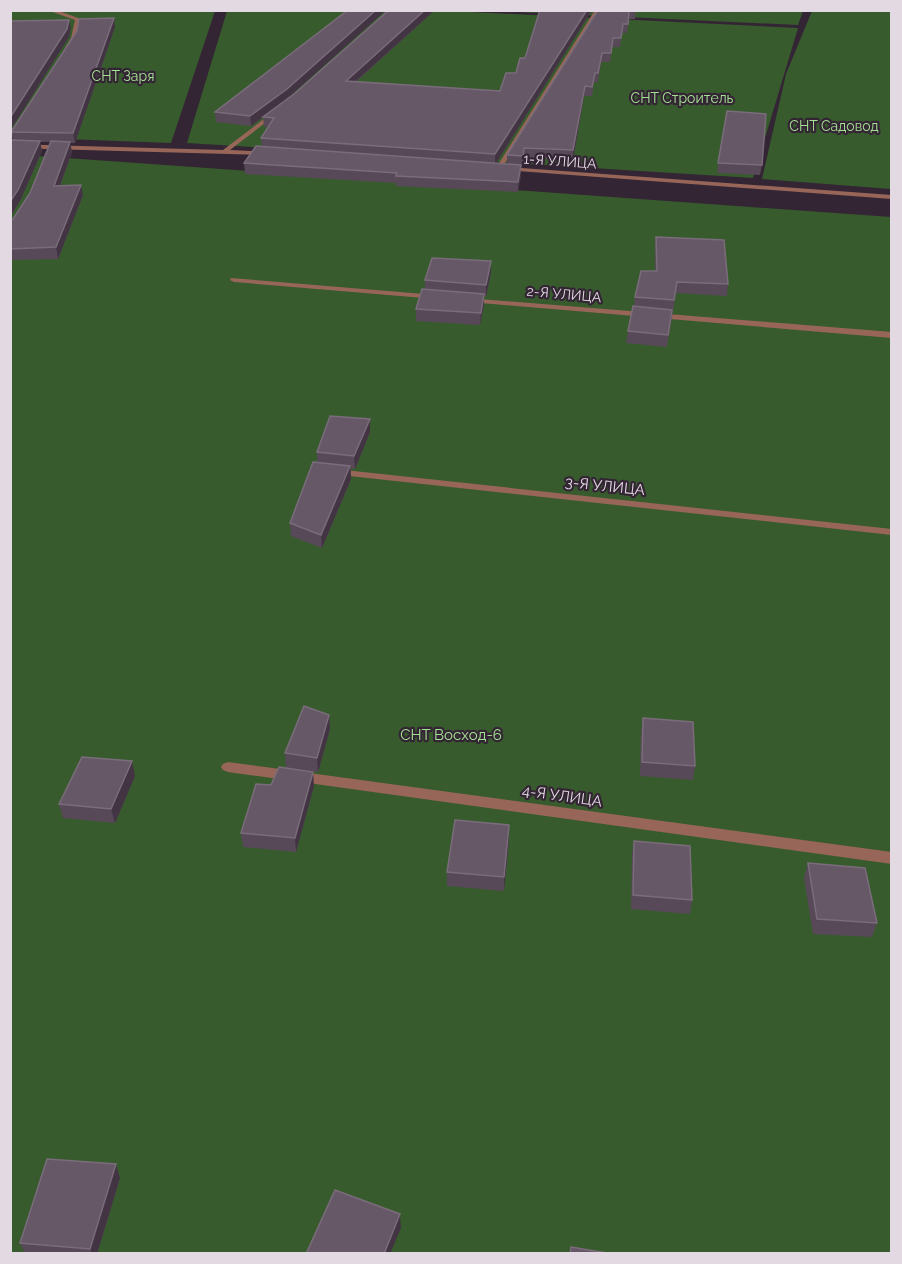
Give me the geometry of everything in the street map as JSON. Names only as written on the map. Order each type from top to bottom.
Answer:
[{"type":"street","points":[[49,10],[78,19],[75,38],[64,55]]},
{"type":"street","points":[[499,168],[598,10]]},
{"type":"street","points":[[226,150],[282,108]]},
{"type":"street","points":[[10,146],[274,153]]},
{"type":"street","points":[[45,156],[49,146]]},
{"type":"street","name":"1-Я УЛИЦА","points":[[487,168],[891,197]]},
{"type":"street","points":[[234,280],[445,298]]},
{"type":"street","name":"2-Я УЛИЦА","points":[[457,299],[891,335]]},
{"type":"street","name":"3-Я УЛИЦА","points":[[328,471],[891,532]]},
{"type":"street","name":"4-Я УЛИЦА","points":[[228,767],[891,858]]},
{"type":"green space","name":"СНТ Заря","points":[[11,11],[215,11],[171,143],[11,137]]},
{"type":"green space","name":"СНТ Строитель","points":[[227,11],[450,11],[798,28],[753,178],[187,143]]},
{"type":"green space","points":[[496,11],[803,11],[798,25]]},
{"type":"green space","name":"СНТ Садовод","points":[[812,11],[891,11],[891,189],[762,179],[786,74]]},
{"type":"green space","name":"СНТ Восход-6","points":[[10,154],[891,217],[891,1253],[11,1253]]},
{"type":"building","points":[[348,10],[376,10],[287,89],[250,116],[215,112]]},
{"type":"building","points":[[389,10],[425,10],[346,81],[500,91],[506,73],[516,73],[520,58],[525,58],[540,10],[587,10],[495,154],[261,138],[274,118],[263,117],[294,94]]},
{"type":"building","points":[[598,10],[636,10],[629,11],[628,24],[623,24],[621,38],[613,38],[611,53],[602,53],[598,73],[595,73],[592,87],[585,86],[573,150],[524,148],[523,156],[507,155]]},
{"type":"building","points":[[114,18],[73,133],[11,132],[77,31],[79,19]]},
{"type":"building","points":[[69,20],[67,29],[10,118],[10,21]]},
{"type":"building","points":[[727,111],[766,114],[762,165],[718,163]]},
{"type":"building","points":[[10,140],[40,141],[18,190],[10,202]]},
{"type":"building","points":[[51,141],[70,142],[54,186],[81,185],[56,247],[10,249],[10,221],[30,193]]},
{"type":"building","points":[[256,146],[521,165],[518,182],[396,176],[397,173],[244,163]]},
{"type":"building","points":[[656,237],[724,240],[728,284],[677,282],[674,300],[635,297],[641,271],[657,271]]},
{"type":"building","points":[[432,258],[491,261],[486,285],[425,280]]},
{"type":"building","points":[[422,289],[484,294],[481,313],[416,309]]},
{"type":"building","points":[[633,306],[672,310],[668,335],[628,331]]},
{"type":"building","points":[[330,416],[370,419],[354,456],[317,452]]},
{"type":"building","points":[[313,462],[350,466],[321,535],[290,523]]},
{"type":"building","points":[[304,706],[329,715],[317,758],[285,753]]},
{"type":"building","points":[[643,718],[693,722],[695,766],[642,762]]},
{"type":"building","points":[[82,757],[132,761],[111,809],[59,804]]},
{"type":"building","points":[[279,767],[313,772],[295,838],[241,833],[256,784],[271,785]]},
{"type":"building","points":[[455,820],[509,825],[504,877],[447,872]]},
{"type":"building","points":[[634,841],[690,846],[692,900],[633,895]]},
{"type":"building","points":[[808,863],[865,868],[877,923],[817,919]]},
{"type":"building","points":[[47,1159],[116,1164],[90,1249],[20,1243]]},
{"type":"building","points":[[335,1190],[400,1214],[384,1254],[306,1254]]},
{"type":"building","points":[[571,1247],[613,1254],[570,1254]]}]
